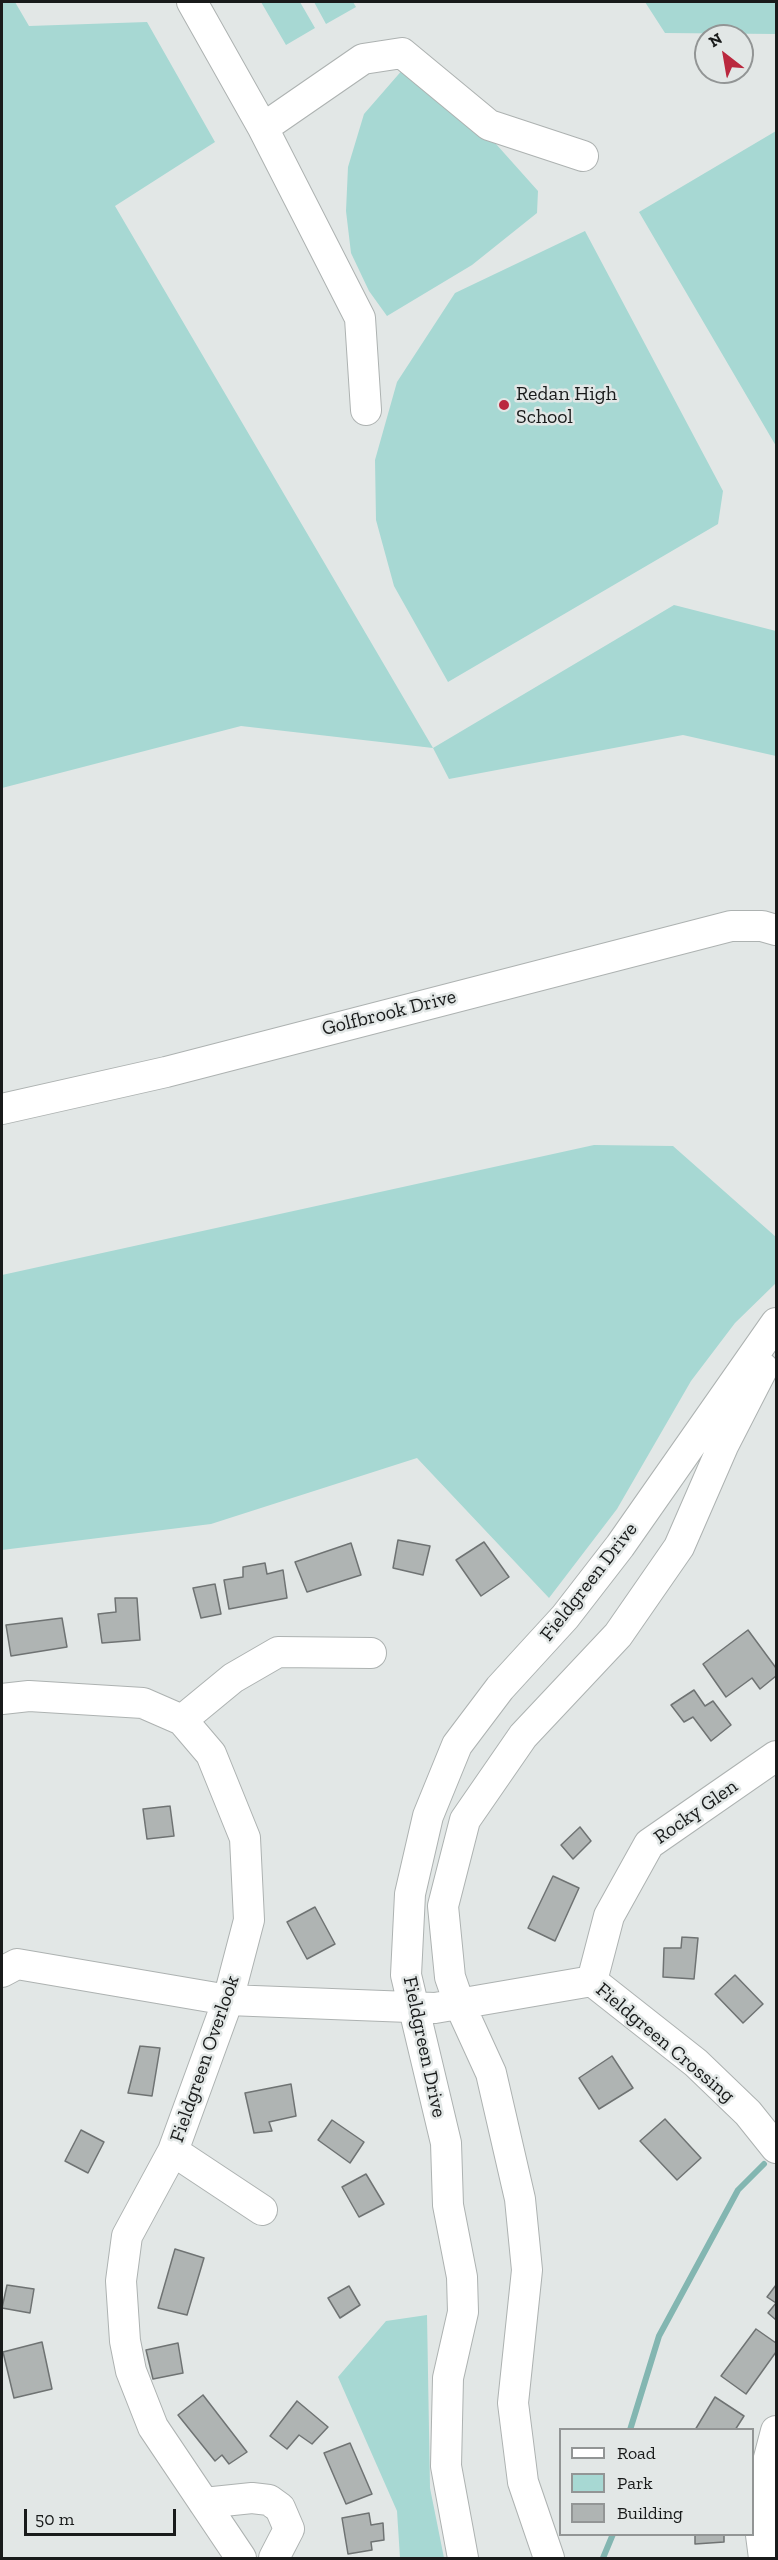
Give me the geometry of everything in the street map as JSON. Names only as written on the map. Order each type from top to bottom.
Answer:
[{"type":"street","points":[[192,2],[263,128],[360,318],[366,410]]},
{"type":"street","points":[[263,128],[363,59],[402,53],[489,125],[583,156]]},
{"type":"street","name":"Golfbrook Drive","points":[[2,1109],[166,1072],[731,926],[762,926],[777,930]]},
{"type":"street","name":"Fieldgreen Drive","points":[[463,2559],[446,2466],[448,2378],[463,2312],[462,2277],[448,2205],[446,2143],[406,1975],[411,1894],[428,1816],[457,1745],[500,1688],[565,1617],[620,1546],[777,1323]]},
{"type":"street","name":"Fieldgreen Drive","points":[[549,2559],[523,2482],[513,2403],[527,2270],[520,2199],[491,2073],[459,2003],[450,1977],[443,1906],[465,1820],[523,1736],[618,1635],[679,1547],[723,1446],[768,1358],[777,1347]]},
{"type":"street","points":[[182,1720],[232,1678],[278,1652],[371,1653]]},
{"type":"street","name":"Fieldgreen Overlook","points":[[2,1699],[29,1696],[143,1703],[182,1720],[211,1754],[245,1838],[249,1920],[228,2000],[173,2151],[127,2236],[121,2281],[124,2342],[131,2371],[153,2427],[241,2559]]},
{"type":"street","name":"Rocky Glen","points":[[592,1981],[609,1916],[649,1844],[777,1756]]},
{"type":"street","name":"Fieldgreen Crossing","points":[[2,1972],[17,1964],[228,2000],[435,2008],[592,1981],[696,2063],[748,2113],[777,2148]]},
{"type":"street","points":[[173,2151],[262,2210]]},
{"type":"street","points":[[764,2559],[761,2535],[764,2477],[777,2431]]},
{"type":"street","points":[[204,2503],[252,2498],[269,2500],[280,2508],[289,2529],[274,2559]]},
{"type":"green space","points":[[2,2],[15,2],[29,26],[147,22],[215,142],[115,206],[433,748],[241,726],[2,788]]},
{"type":"green space","points":[[261,2],[300,2],[315,28],[286,45]]},
{"type":"green space","points":[[314,2],[353,2],[356,7],[326,24]]},
{"type":"green space","points":[[645,2],[776,2],[776,34],[754,34],[754,24],[694,24],[694,33],[665,33]]},
{"type":"green space","points":[[404,68],[496,144],[538,191],[537,213],[472,265],[387,316],[369,291],[351,253],[346,211],[348,167],[364,114]]},
{"type":"green space","points":[[776,131],[776,446],[639,212]]},
{"type":"green space","points":[[585,231],[723,491],[718,524],[448,682],[394,586],[376,520],[375,460],[397,382],[455,293]]},
{"type":"green space","points":[[674,605],[776,631],[776,756],[683,735],[449,779],[433,748]]},
{"type":"green space","points":[[594,1145],[673,1146],[776,1237],[776,1283],[735,1323],[691,1381],[617,1509],[549,1598],[417,1458],[211,1524],[2,1550],[2,1275]]},
{"type":"green space","points":[[427,2315],[430,2488],[444,2558],[400,2558],[397,2511],[338,2377],[386,2321]]},
{"type":"building","points":[[398,1540],[430,1546],[423,1575],[393,1568]]},
{"type":"building","points":[[484,1542],[509,1577],[481,1596],[456,1560]]},
{"type":"building","points":[[351,1543],[361,1575],[307,1592],[295,1562]]},
{"type":"building","points":[[265,1563],[267,1574],[283,1570],[287,1598],[229,1609],[224,1580],[243,1577],[243,1567]]},
{"type":"building","points":[[215,1584],[221,1614],[201,1618],[193,1588]]},
{"type":"building","points":[[115,1598],[137,1598],[140,1640],[102,1643],[98,1614],[116,1612]]},
{"type":"building","points":[[62,1618],[67,1647],[11,1656],[6,1625]]},
{"type":"building","points":[[748,1630],[776,1668],[776,1676],[760,1689],[752,1678],[726,1697],[703,1664]]},
{"type":"building","points":[[694,1690],[705,1706],[713,1701],[731,1725],[711,1741],[693,1717],[684,1722],[671,1705]]},
{"type":"building","points":[[170,1806],[174,1836],[147,1839],[143,1809]]},
{"type":"building","points":[[580,1827],[591,1841],[573,1859],[561,1845]]},
{"type":"building","points":[[553,1876],[579,1888],[555,1941],[528,1928]]},
{"type":"building","points":[[315,1907],[335,1944],[307,1959],[287,1922]]},
{"type":"building","points":[[682,1937],[698,1938],[694,1979],[663,1977],[664,1948],[681,1948]]},
{"type":"building","points":[[735,1975],[763,2004],[743,2023],[715,1994]]},
{"type":"building","points":[[140,2046],[160,2048],[152,2096],[128,2093]]},
{"type":"building","points":[[612,2056],[633,2088],[599,2109],[579,2078]]},
{"type":"building","points":[[291,2084],[296,2116],[269,2122],[272,2131],[254,2133],[245,2093]]},
{"type":"building","points":[[665,2119],[701,2158],[677,2180],[640,2141]]},
{"type":"building","points":[[332,2120],[364,2142],[350,2163],[318,2140]]},
{"type":"building","points":[[81,2130],[104,2142],[88,2173],[65,2161]]},
{"type":"building","points":[[366,2174],[384,2204],[359,2217],[342,2187]]},
{"type":"building","points":[[175,2249],[204,2258],[187,2315],[158,2308]]},
{"type":"building","points":[[7,2285],[34,2289],[30,2313],[2,2308]]},
{"type":"building","points":[[776,2285],[776,2303],[767,2297]]},
{"type":"building","points":[[349,2286],[360,2305],[340,2318],[328,2298]]},
{"type":"building","points":[[776,2303],[776,2320],[768,2313]]},
{"type":"building","points":[[756,2329],[776,2343],[776,2352],[746,2394],[721,2376]]},
{"type":"building","points":[[42,2342],[52,2389],[14,2398],[3,2352]]},
{"type":"building","points":[[178,2343],[183,2373],[153,2379],[146,2350]]},
{"type":"building","points":[[203,2395],[247,2452],[229,2464],[222,2455],[215,2461],[178,2415]]},
{"type":"building","points":[[715,2397],[744,2416],[736,2428],[696,2428]]},
{"type":"building","points":[[297,2401],[328,2427],[312,2444],[299,2435],[287,2449],[270,2436]]},
{"type":"building","points":[[350,2443],[372,2494],[346,2504],[324,2453]]},
{"type":"building","points":[[369,2513],[371,2525],[383,2523],[384,2540],[371,2542],[372,2550],[348,2554],[342,2518]]},
{"type":"building","points":[[695,2536],[724,2536],[724,2542],[695,2544]]},
{"type":"waterway","points":[[631,2428],[659,2336],[738,2190],[764,2164]]},
{"type":"waterway","points":[[603,2558],[612,2536]]},
{"type":"place","name":"Redan High School","points":[[504,405]]}]
